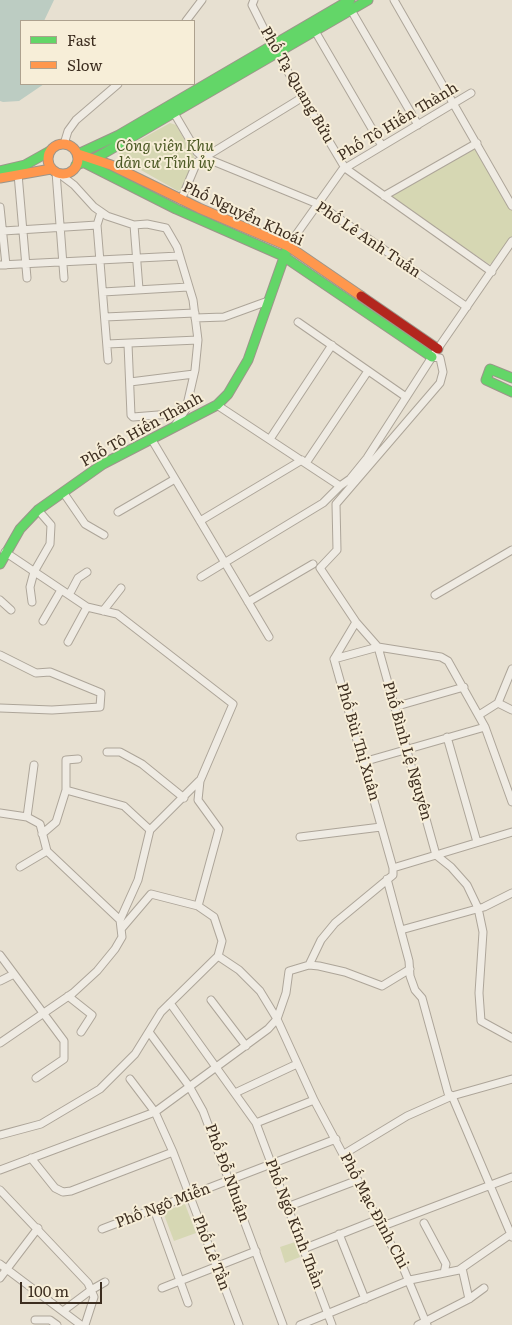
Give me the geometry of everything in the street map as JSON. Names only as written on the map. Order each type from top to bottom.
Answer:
[{"type":"street","points":[[187,20],[202,0]]},
{"type":"street","name":"Phố Tạ Quang Bửu","points":[[254,0],[252,5],[274,49],[344,168],[492,272]]},
{"type":"street","points":[[0,178],[18,174],[71,171],[174,113],[350,0]]},
{"type":"street","points":[[78,154],[119,135],[274,49],[315,31],[368,0]]},
{"type":"street","points":[[394,0],[512,206]]},
{"type":"street","points":[[351,10],[418,125]]},
{"type":"street","points":[[315,31],[382,146]]},
{"type":"street","points":[[64,144],[68,130],[76,120],[117,85]]},
{"type":"street","name":"Phố Tô Hiến Thành","points":[[0,564],[5,552],[20,529],[38,510],[103,464],[218,405],[228,394],[248,360],[288,246],[344,168],[471,94]]},
{"type":"street","points":[[181,200],[197,162],[202,157],[303,97]]},
{"type":"street","points":[[174,113],[197,152],[202,157]]},
{"type":"street","points":[[384,196],[477,143]]},
{"type":"street","points":[[0,171],[25,165],[50,151],[54,146],[64,144],[71,146],[78,154],[81,164]]},
{"type":"street","points":[[50,151],[48,162],[55,171],[101,212],[107,216],[134,225],[147,224],[166,228],[177,247],[193,300],[198,340],[194,374],[183,413],[174,427]]},
{"type":"street","name":"Phố Nguyễn Khoái","points":[[78,154],[94,159],[181,200],[288,246],[436,355]]},
{"type":"street","name":"Phố Lê Anh Tuấn","points":[[202,157],[318,204],[467,307]]},
{"type":"street","name":"Phố Nguyễn Khoái","points":[[81,164],[176,209],[283,256],[436,355]]},
{"type":"street","points":[[55,171],[64,278]]},
{"type":"street","points":[[18,174],[27,278]]},
{"type":"street","points":[[0,207],[3,231],[3,265],[179,256]]},
{"type":"street","points":[[101,212],[98,225],[108,360]]},
{"type":"street","points":[[3,231],[98,225]]},
{"type":"street","points":[[134,225],[139,289]]},
{"type":"street","points":[[201,577],[323,503],[350,479],[367,458],[512,241]]},
{"type":"street","points":[[103,292],[188,286]]},
{"type":"street","points":[[105,317],[224,317],[268,301]]},
{"type":"street","points":[[298,322],[406,397]]},
{"type":"street","points":[[107,344],[198,340]]},
{"type":"street","points":[[128,344],[130,412],[133,417],[183,413]]},
{"type":"street","points":[[270,440],[332,345]]},
{"type":"street","points":[[378,647],[356,622],[320,568],[337,550],[336,504],[440,383],[443,372],[436,355]]},
{"type":"street","points":[[512,378],[490,369],[486,380],[512,392]]},
{"type":"street","points":[[200,521],[304,462],[368,371]]},
{"type":"street","points":[[130,382],[194,374]]},
{"type":"street","points":[[218,405],[340,486]]},
{"type":"street","points":[[152,440],[269,637]]},
{"type":"street","points":[[118,512],[175,479]]},
{"type":"street","points":[[63,492],[85,524],[104,535]]},
{"type":"street","points":[[32,602],[30,587],[34,572],[50,544],[51,525],[38,510]]},
{"type":"street","points":[[434,595],[512,550]]},
{"type":"street","points":[[5,552],[87,607],[117,614],[233,704],[200,780],[198,800]]},
{"type":"street","points":[[248,602],[313,564]]},
{"type":"street","points":[[68,595],[78,578],[87,572]]},
{"type":"street","points":[[103,611],[121,588]]},
{"type":"street","points":[[43,621],[61,590]]},
{"type":"street","points":[[0,600],[12,610]]},
{"type":"street","points":[[68,642],[87,607]]},
{"type":"street","points":[[334,659],[356,622]]},
{"type":"street","points":[[334,659],[378,647],[440,657],[448,661],[485,727],[512,802]]},
{"type":"street","name":"Phố Bình Lệ Nguyên","points":[[378,647],[436,855]]},
{"type":"street","points":[[0,655],[36,673],[50,672],[101,693],[100,707],[52,710],[0,708]]},
{"type":"street","name":"Phố Bùi Thị Xuân","points":[[334,659],[393,868]]},
{"type":"street","points":[[479,715],[498,703],[512,669]]},
{"type":"street","points":[[394,706],[464,687]]},
{"type":"street","points":[[498,703],[512,710]]},
{"type":"street","points":[[363,762],[485,727]]},
{"type":"street","points":[[447,737],[477,842]]},
{"type":"street","points":[[107,752],[120,752],[142,764],[184,798]]},
{"type":"street","points":[[42,834],[56,822],[66,790],[66,760],[78,759]]},
{"type":"street","points":[[27,817],[34,765]]},
{"type":"street","points":[[120,920],[138,880],[150,830],[200,780]]},
{"type":"street","points":[[66,790],[124,806],[150,830]]},
{"type":"street","points":[[191,790],[219,829],[198,906]]},
{"type":"street","points":[[0,813],[27,817],[40,824],[48,851],[120,920],[122,928],[122,936],[115,948],[97,970],[68,996],[0,1043]]},
{"type":"street","points":[[300,837],[381,827]]},
{"type":"street","points":[[309,965],[321,940],[335,923],[393,875],[393,868],[512,832]]},
{"type":"street","points":[[20,867],[48,851]]},
{"type":"street","points":[[436,855],[451,867],[467,885],[478,908],[483,932],[478,993],[481,1020],[512,1038]]},
{"type":"street","points":[[300,1325],[410,1280],[462,1268],[511,1236],[452,1096],[448,1093],[422,998],[415,990],[387,879]]},
{"type":"street","points":[[401,930],[478,908],[512,893]]},
{"type":"street","points":[[0,1135],[41,1124],[100,1089],[135,1054],[170,1003],[218,956],[222,941],[214,917],[198,906],[151,894],[122,928]]},
{"type":"street","points":[[0,954],[64,1041],[64,1059],[36,1078]]},
{"type":"street","points":[[218,956],[239,970],[260,991],[276,1018]]},
{"type":"street","points":[[0,1170],[155,1112],[189,1086],[217,1069],[268,1029],[276,1018],[286,993],[289,971],[309,965],[345,972],[382,986],[410,969]]},
{"type":"street","points":[[0,981],[14,974]]},
{"type":"street","points":[[68,996],[92,1015],[81,1032]]},
{"type":"street","points":[[211,1000],[246,1046]]},
{"type":"street","name":"Phố Ngô Kính Thần","points":[[170,1003],[256,1123],[332,1325]]},
{"type":"street","name":"Phố Mạc Đĩnh Chi","points":[[276,1018],[314,1100],[379,1218],[410,1280],[426,1324]]},
{"type":"street","name":"Phố Đỗ Nhuận","points":[[149,1032],[189,1086],[204,1111],[283,1325]]},
{"type":"street","points":[[235,1093],[297,1064]]},
{"type":"street","name":"Phố Lê Tần","points":[[130,1079],[155,1112],[173,1152],[239,1325]]},
{"type":"street","points":[[344,1154],[407,1116],[452,1096],[512,1079]]},
{"type":"street","points":[[256,1123],[314,1100]]},
{"type":"street","name":"Phố Ngô Miễn","points":[[102,1229],[336,1139]]},
{"type":"street","points":[[31,1158],[55,1188],[62,1192],[71,1191],[173,1152]]},
{"type":"street","points":[[383,1226],[512,1177]]},
{"type":"street","points":[[287,1207],[358,1180]]},
{"type":"street","points":[[0,1190],[88,1283],[94,1297],[83,1325],[3,1266]]},
{"type":"street","points":[[154,1209],[188,1303]]},
{"type":"street","points":[[303,1249],[379,1218]]},
{"type":"street","points":[[424,1223],[446,1264],[444,1273]]},
{"type":"street","points":[[0,1278],[3,1266],[38,1228]]},
{"type":"street","points":[[339,1234],[364,1299]]},
{"type":"street","points":[[162,1288],[256,1251]]},
{"type":"street","points":[[462,1268],[469,1299]]},
{"type":"street","points":[[63,1311],[105,1282]]},
{"type":"street","points":[[418,1325],[426,1324],[484,1288]]},
{"type":"street","points":[[35,1320],[50,1320],[58,1325]]},
{"type":"green space","name":"Công viên Khu dân cư Tỉnh ủy","points":[[170,123],[176,125],[195,158],[184,188],[178,191],[118,157],[120,151]]},
{"type":"green space","points":[[475,148],[478,150],[512,210],[512,236],[493,263],[489,264],[397,202],[393,197],[393,194]]},
{"type":"green space","points":[[185,1204],[196,1233],[174,1241],[163,1212]]},
{"type":"green space","points":[[295,1242],[300,1257],[285,1263],[280,1247]]},
{"type":"shaded area","points":[[0,0],[54,0],[44,20],[20,20],[20,85],[43,85],[19,101],[0,101]]},
{"type":"traffic: fast","points":[[78,154],[119,135],[350,0]]},
{"type":"traffic: fast","points":[[76,165],[94,159],[368,0]]},
{"type":"traffic: fast","points":[[0,171],[25,165],[50,151]]},
{"type":"traffic: fast","points":[[85,163],[176,209],[283,256],[432,357]]},
{"type":"traffic: fast","points":[[0,564],[20,529],[38,510],[103,464],[217,405],[228,394],[248,360],[288,246]]},
{"type":"traffic: fast","points":[[512,378],[490,369],[486,380],[512,392]]},
{"type":"traffic: slow","points":[[63,144],[74,148],[78,159],[74,170],[63,174],[52,170],[48,159],[52,148],[63,144]]},
{"type":"traffic: slow","points":[[78,154],[111,165],[199,208],[288,246],[361,296]]},
{"type":"traffic: slow","points":[[0,178],[51,169]]},
{"type":"traffic: jam","points":[[361,296],[438,349]]}]
